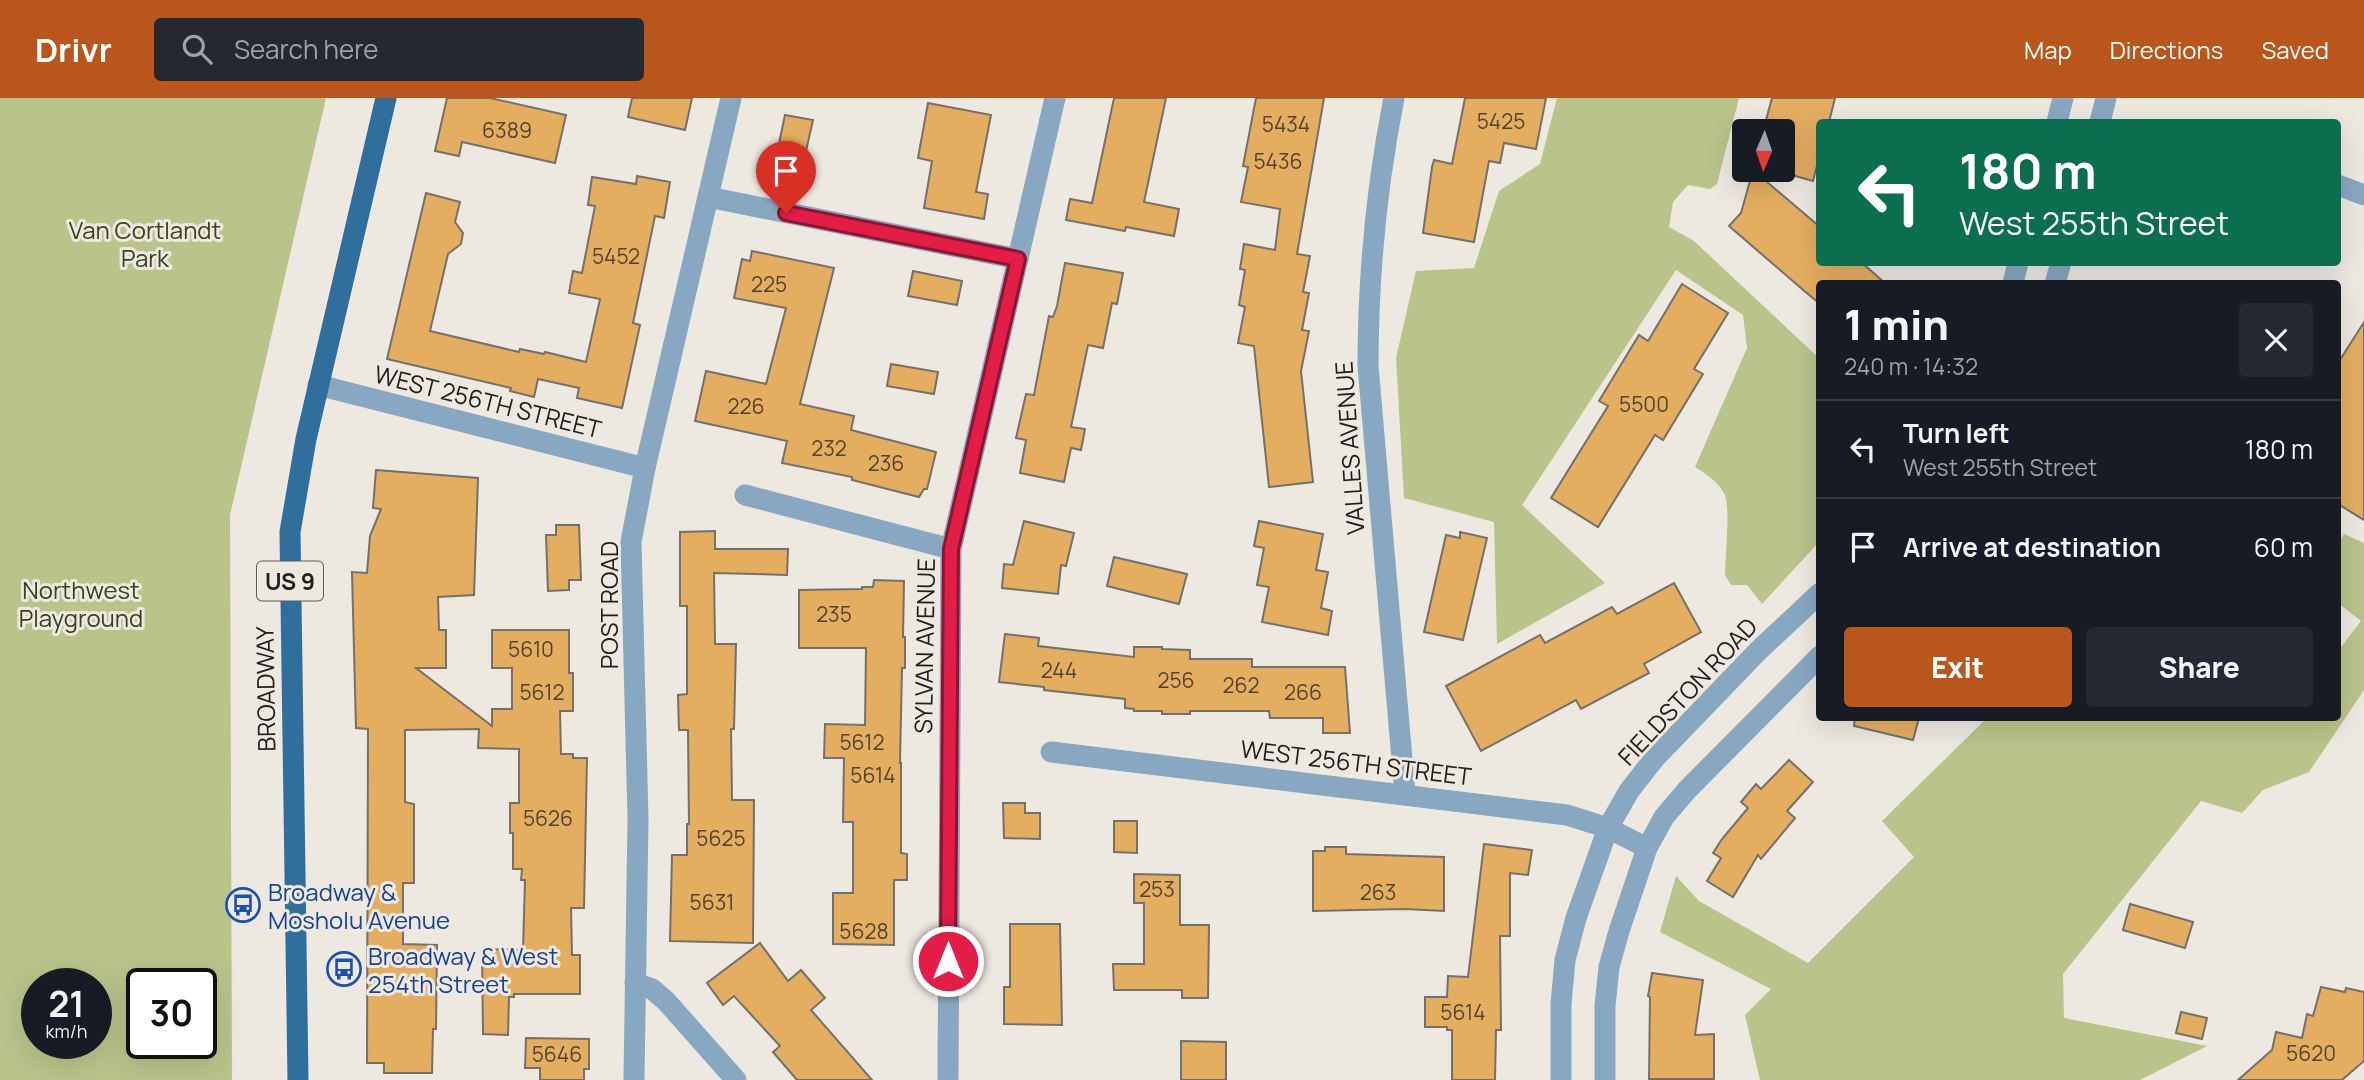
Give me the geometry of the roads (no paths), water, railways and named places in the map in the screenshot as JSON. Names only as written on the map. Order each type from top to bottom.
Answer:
[{"type":"main road","name":"BROADWAY","points":[[298,1080],[290,532],[318,385],[386,98]]},
{"type":"street","name":"POST ROAD","points":[[634,1080],[638,819],[631,542],[645,468],[731,98]]},
{"type":"street","name":"SYLVAN AVENUE","points":[[948,1080],[951,549],[1055,98]]},
{"type":"street","name":"VALLES AVENUE","points":[[1394,98],[1373,227],[1368,299],[1368,366],[1405,794]]},
{"type":"street","points":[[2058,119],[2063,98]]},
{"type":"street","points":[[2101,119],[2106,98]]},
{"type":"street","points":[[2341,186],[2364,195]]},
{"type":"street","points":[[708,197],[1018,259]]},
{"type":"street","name":"WEST 256TH STREET","points":[[318,385],[645,468]]},
{"type":"street","points":[[745,495],[951,549]]},
{"type":"street","name":"FIELDSTON ROAD","points":[[1561,1080],[1560,1004],[1565,960],[1576,918],[1608,828],[1629,792],[1654,759],[1758,651],[1816,597]]},
{"type":"street","points":[[1605,1080],[1605,1006],[1609,967],[1647,848],[1664,817],[1687,790],[1816,660]]},
{"type":"street","name":"WEST 256TH STREET","points":[[1051,752],[1567,815],[1608,828],[1647,848]]},
{"type":"street","points":[[635,984],[652,989],[666,1001],[736,1080]]},
{"type":"place","name":"Broadway & Mosholu Avenue","points":[[243,905]]},
{"type":"place","name":"Broadway & West 254th Street","points":[[344,969]]},
{"type":"park label","name":"Van Cortlandt Park","points":[[145,243]]},
{"type":"park label","name":"Northwest Playground","points":[[81,603]]}]
